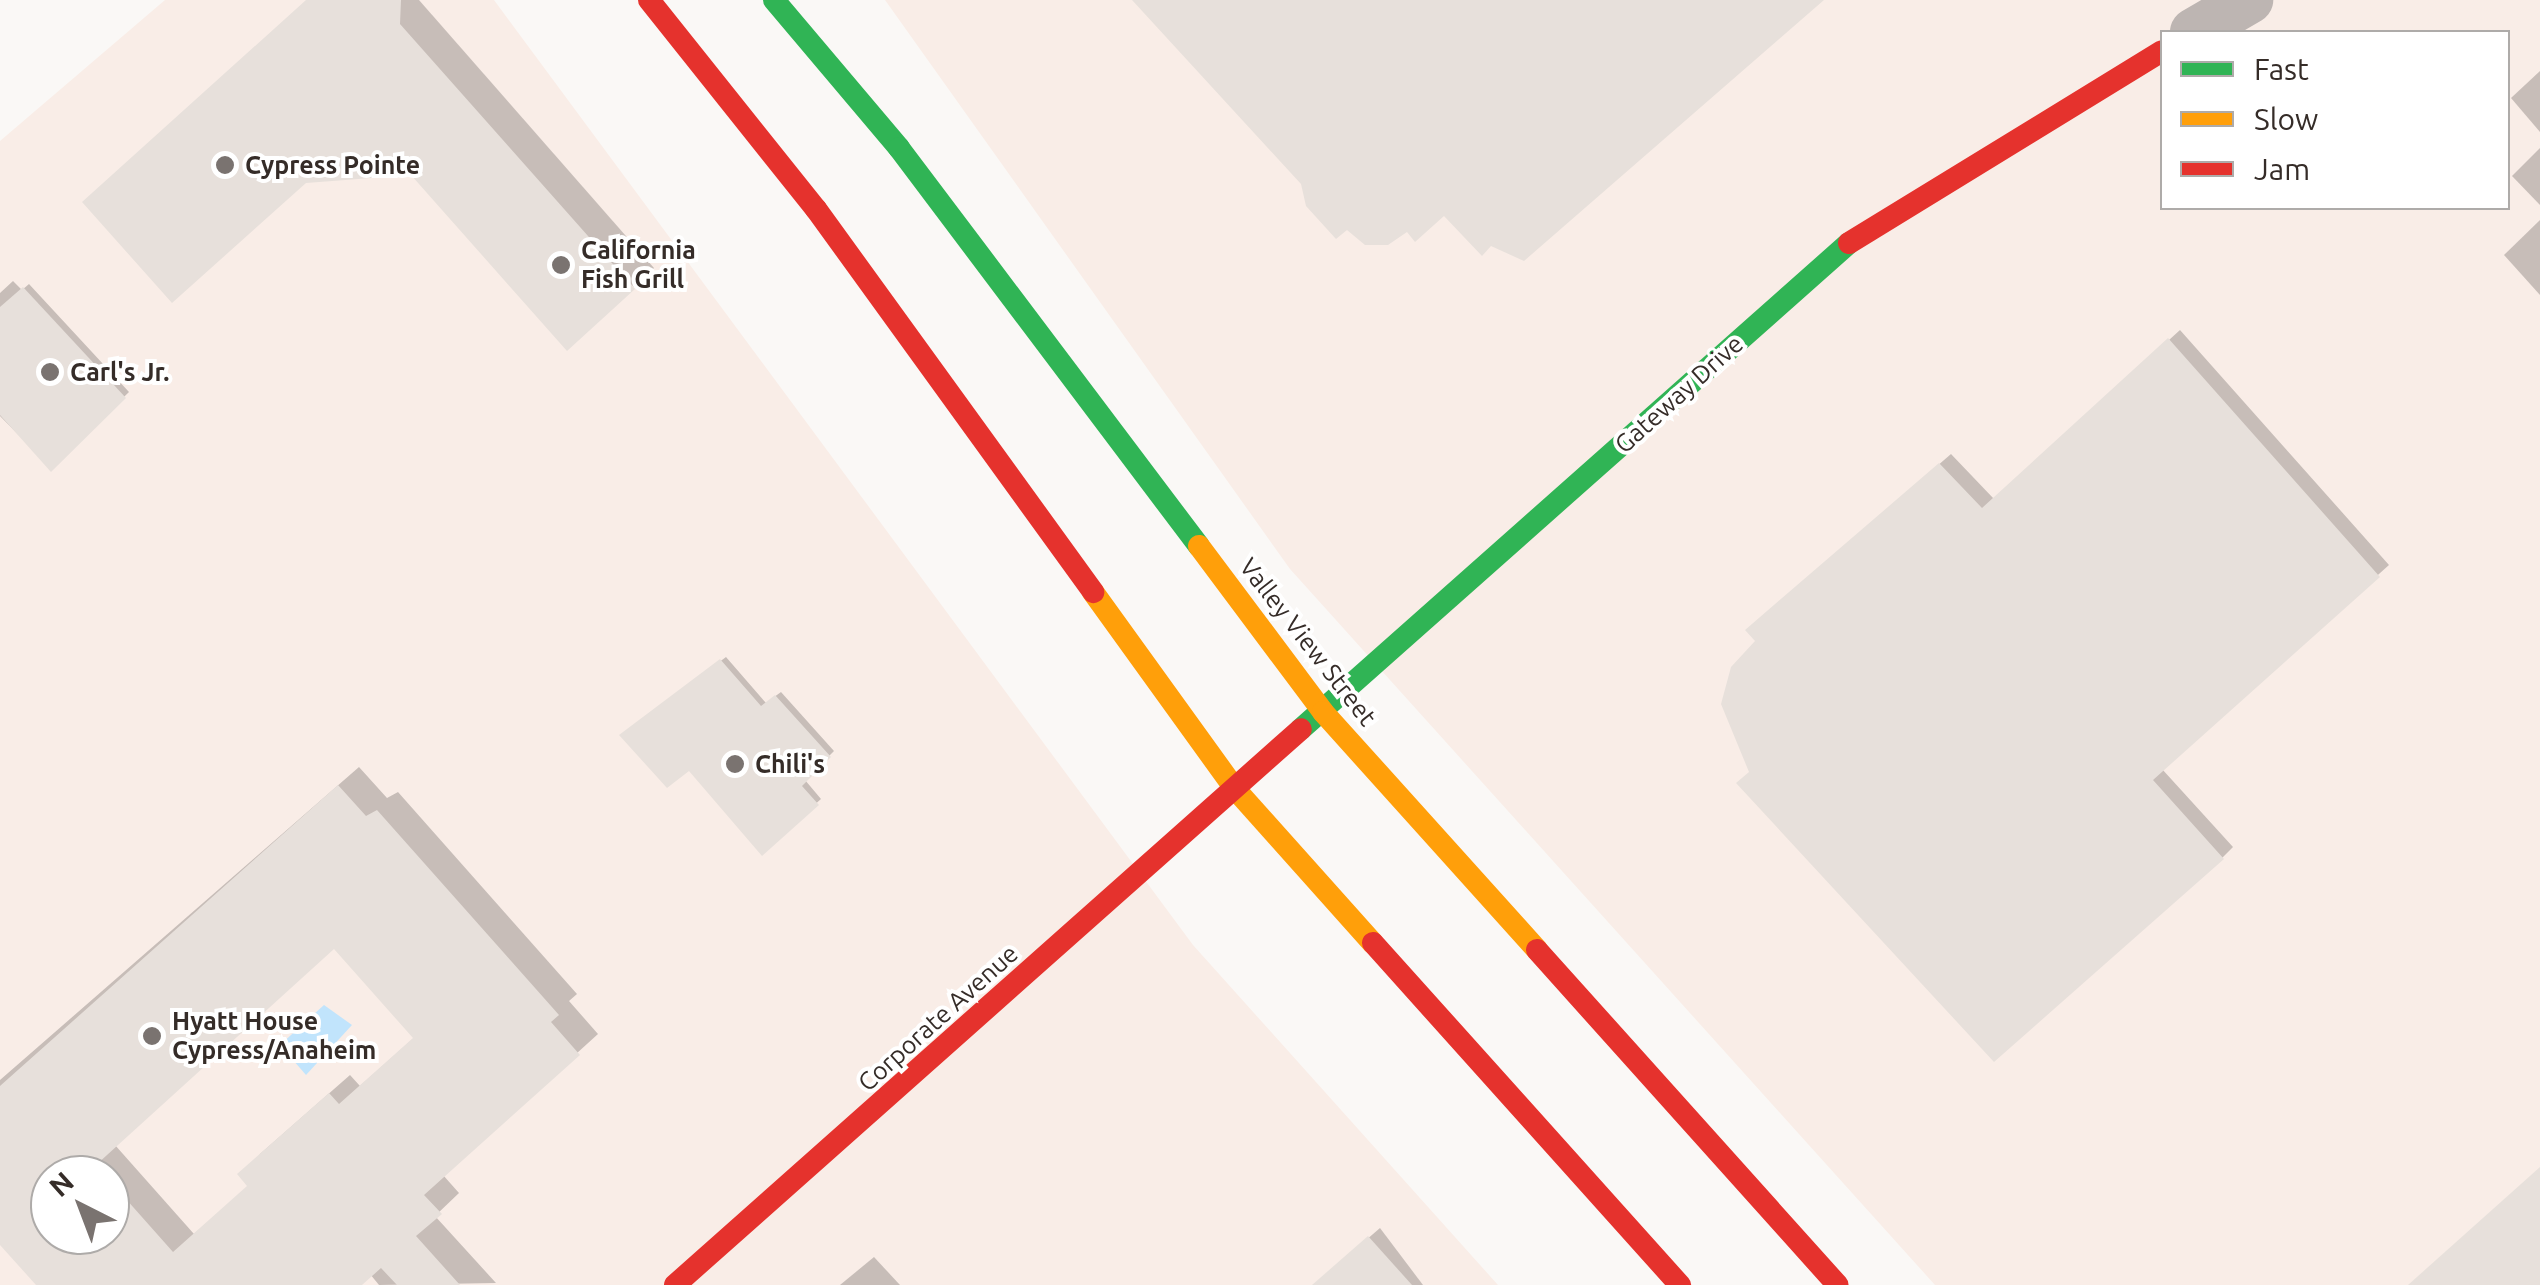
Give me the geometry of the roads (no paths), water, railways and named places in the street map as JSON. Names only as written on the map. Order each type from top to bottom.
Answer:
[{"type":"main road","points":[[649,0],[816,208],[1236,790],[1680,1285]]},
{"type":"main road","name":"Valley View Street","points":[[774,0],[899,148],[1323,712],[1838,1285]]},
{"type":"main road","name":"Gateway Drive","points":[[1236,790],[1863,230],[2160,52]]},
{"type":"main road","name":"Corporate Avenue","points":[[675,1285],[1236,790]]},
{"type":"street","points":[[2197,30],[2249,0]]},
{"type":"water","points":[[324,1005],[352,1025],[306,1075],[280,1045]]},
{"type":"place","name":"Cypress Pointe","points":[[225,165]]},
{"type":"place","name":"California Fish Grill","points":[[561,265]]},
{"type":"place","name":"Carl's Jr.","points":[[50,372]]},
{"type":"place","name":"Chili's","points":[[735,764]]},
{"type":"place","name":"Hyatt House Cypress/Anaheim","points":[[152,1036]]}]
